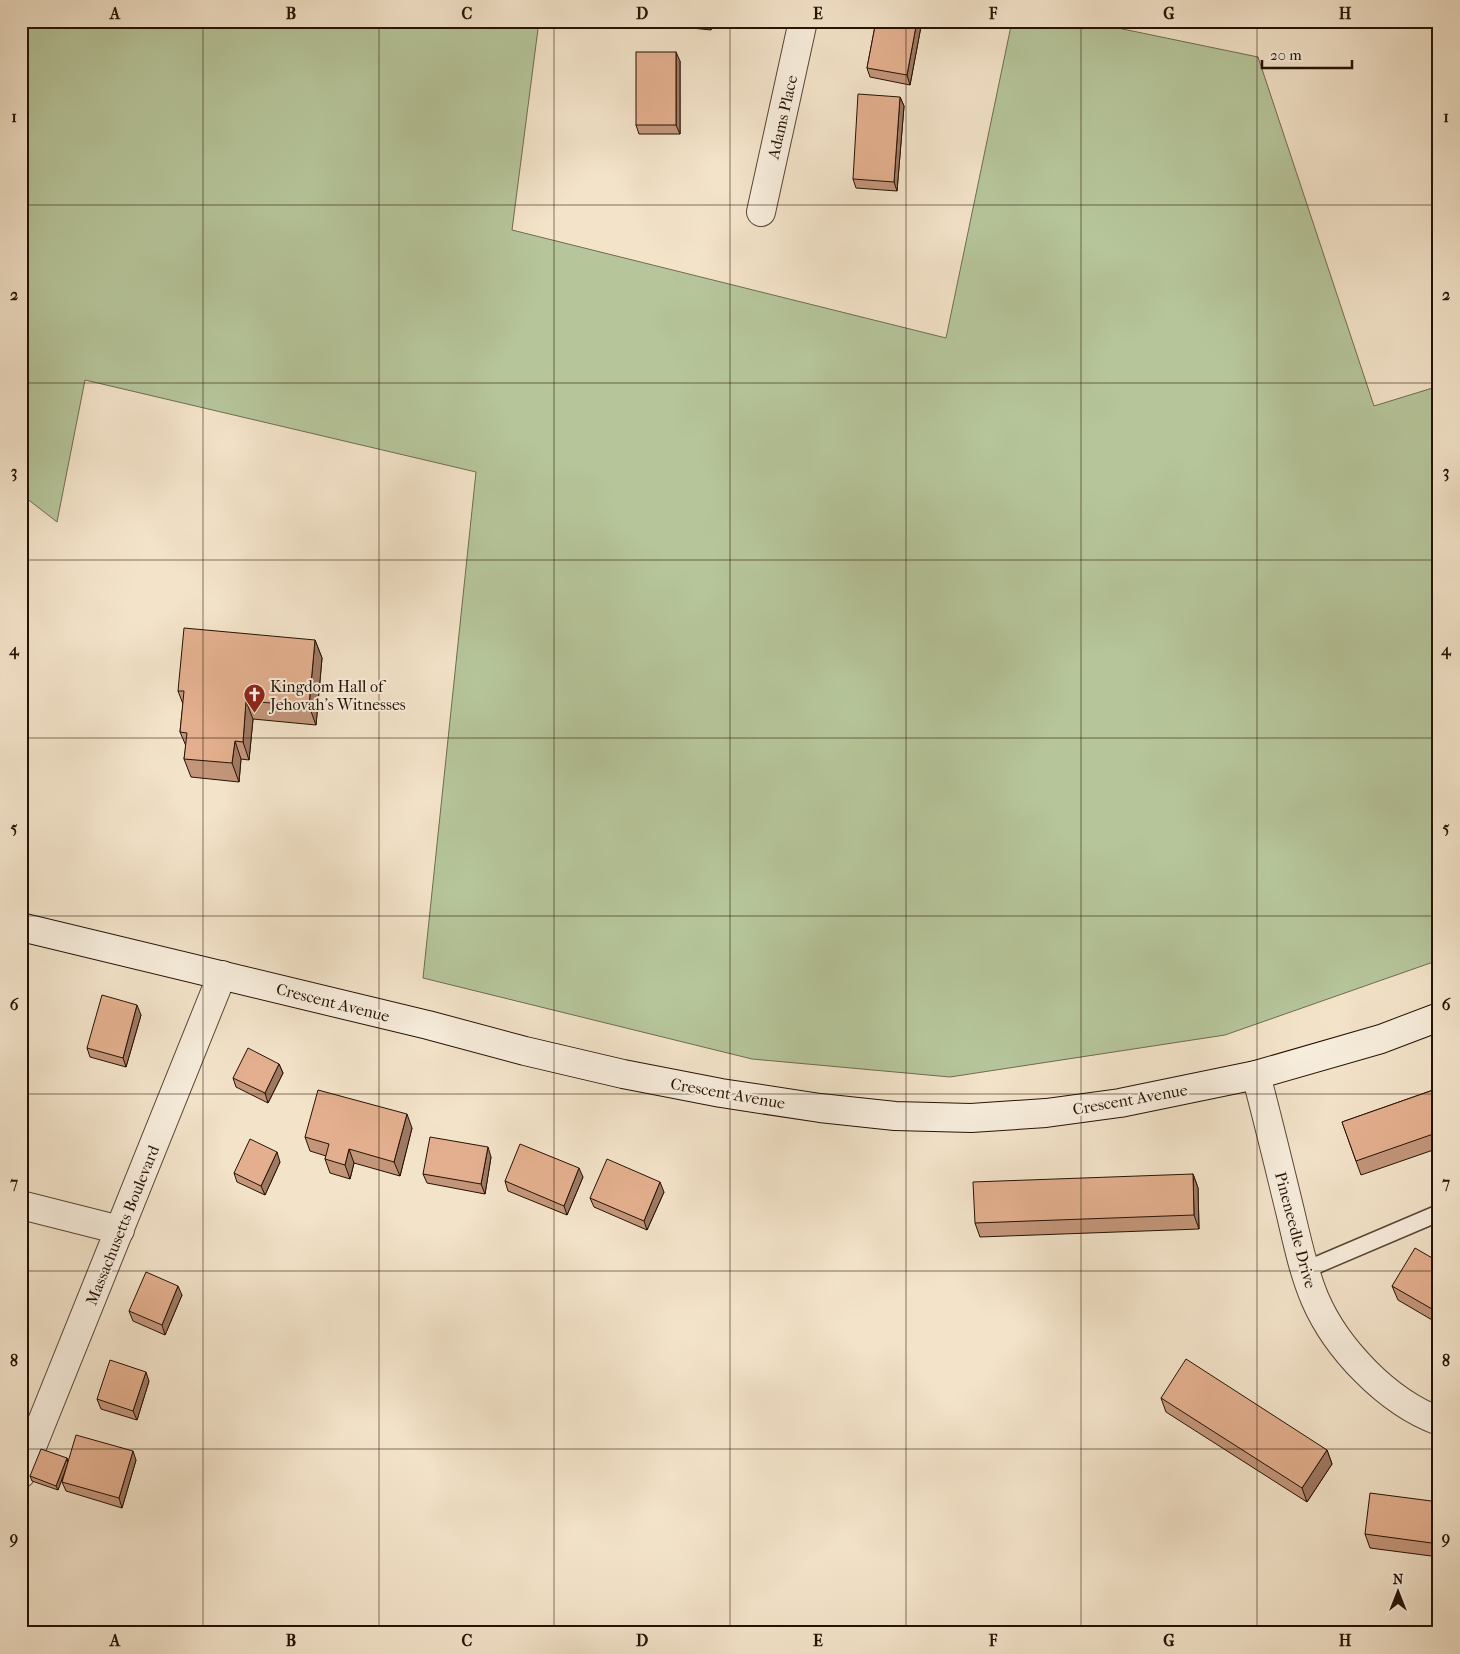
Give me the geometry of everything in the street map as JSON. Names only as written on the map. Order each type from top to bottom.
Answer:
[{"type":"street","name":"Adams Place","points":[[761,212],[804,21]]},
{"type":"street","name":"Crescent Avenue","points":[[21,927],[623,1074],[721,1093],[820,1108],[895,1116],[970,1118],[1046,1113],[1120,1103],[1256,1075],[1381,1039],[1439,1016]]},
{"type":"street","name":"Massachusetts Boulevard","points":[[21,1474],[222,976]]},
{"type":"street","name":"Pineneedle Drive","points":[[1256,1075],[1305,1270],[1315,1299],[1333,1332],[1356,1362],[1384,1388],[1407,1405],[1439,1421]]},
{"type":"street","points":[[21,1205],[120,1230]]},
{"type":"lane","points":[[1305,1270],[1439,1213]]},
{"type":"green space","points":[[21,21],[539,21],[512,230],[946,338],[1012,21],[1084,21],[1258,57],[1374,406],[1439,386],[1439,960],[1225,1035],[950,1077],[752,1059],[423,978],[476,472],[85,380],[57,522],[21,494]]},
{"type":"building","points":[[876,21],[917,21],[907,75],[867,68]]},
{"type":"building","points":[[636,52],[676,52],[676,125],[636,125]]},
{"type":"building","points":[[858,94],[900,97],[894,182],[853,179]]},
{"type":"building","name":"Kingdom Hall of Jehovah’s Witnesses","points":[[184,628],[315,640],[309,706],[246,701],[243,742],[235,741],[232,763],[184,759],[187,733],[180,732],[184,691],[178,691]]},
{"type":"building","points":[[102,995],[137,1005],[123,1058],[87,1048]]},
{"type":"building","points":[[248,1048],[279,1064],[265,1093],[233,1078]]},
{"type":"building","points":[[1439,1088],[1439,1132],[1356,1161],[1342,1122]]},
{"type":"building","points":[[318,1090],[407,1114],[394,1162],[349,1149],[345,1165],[325,1159],[329,1144],[305,1137]]},
{"type":"building","points":[[430,1137],[488,1147],[481,1184],[423,1174]]},
{"type":"building","points":[[250,1139],[277,1152],[261,1186],[234,1173]]},
{"type":"building","points":[[520,1144],[579,1168],[564,1206],[505,1181]]},
{"type":"building","points":[[607,1159],[660,1182],[644,1221],[590,1198]]},
{"type":"building","points":[[1193,1174],[1194,1215],[975,1223],[973,1182]]},
{"type":"building","points":[[1415,1248],[1439,1262],[1439,1313],[1392,1286]]},
{"type":"building","points":[[146,1272],[178,1286],[162,1325],[129,1311]]},
{"type":"building","points":[[1186,1359],[1327,1450],[1302,1488],[1161,1398]]},
{"type":"building","points":[[110,1360],[146,1372],[133,1411],[97,1399]]},
{"type":"building","points":[[76,1435],[133,1451],[119,1498],[62,1482]]},
{"type":"building","points":[[41,1449],[67,1458],[56,1486],[30,1476]]},
{"type":"building","points":[[1370,1493],[1439,1502],[1439,1544],[1365,1534]]},
{"type":"place","name":"Kingdom Hall of Jehovah’s Witnesses","points":[[254,714]]}]
